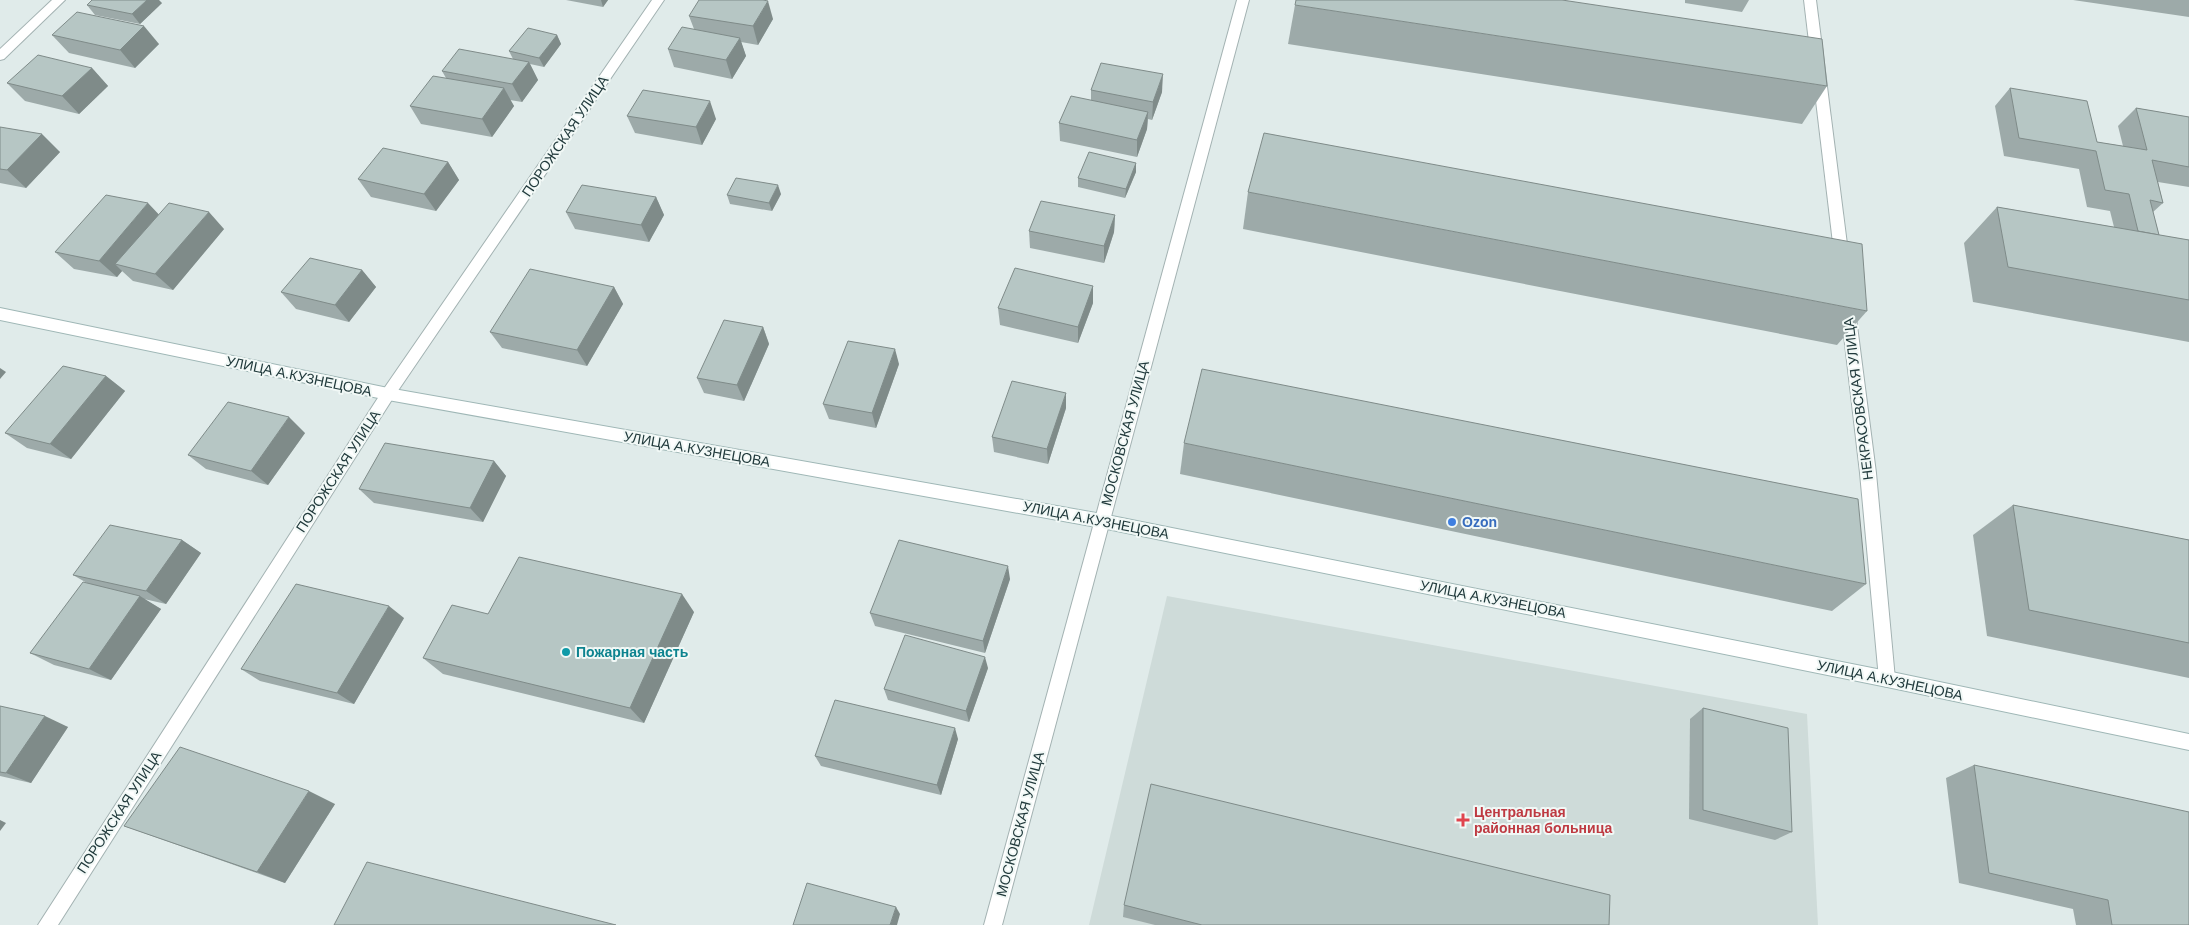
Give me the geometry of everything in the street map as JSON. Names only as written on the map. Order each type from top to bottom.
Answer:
[{"type":"street","points":[[0,56],[59,0]]},
{"type":"street","name":"ПОРОЖСКАЯ УЛИЦА","points":[[47,925],[388,394],[658,0]]},
{"type":"street","name":"МОСКОВСКАЯ УЛИЦА","points":[[993,925],[1243,0]]},
{"type":"street","points":[[1810,0],[1844,277]]},
{"type":"street","name":"НЕКРАСОВСКАЯ УЛИЦА","points":[[1846,296],[1868,473],[1887,678]]},
{"type":"street","name":"УЛИЦА А.КУЗНЕЦОВА","points":[[0,314],[388,394],[1102,521],[1887,678],[2189,742]]},
{"type":"shaded area","name":"Центральная районная больница","points":[[1167,596],[1807,714],[1818,925],[1089,925]]},
{"type":"building","points":[[92,0],[147,0],[132,14],[87,5]]},
{"type":"building","points":[[699,0],[768,1],[753,26],[689,16]]},
{"type":"building","points":[[1296,0],[1562,0],[1822,39],[1827,86],[1295,5]]},
{"type":"building","points":[[77,12],[144,26],[120,50],[52,35]]},
{"type":"building","points":[[682,27],[740,38],[726,60],[668,49]]},
{"type":"building","points":[[528,28],[557,35],[539,58],[509,51]]},
{"type":"building","points":[[459,49],[529,62],[512,84],[442,71]]},
{"type":"building","points":[[38,55],[92,68],[62,96],[7,83]]},
{"type":"building","points":[[1101,63],[1163,74],[1153,102],[1091,90]]},
{"type":"building","points":[[433,76],[504,88],[482,119],[410,106]]},
{"type":"building","points":[[2010,88],[2087,101],[2097,142],[2147,150],[2136,108],[2189,117],[2189,167],[2152,160],[2163,203],[2150,200],[2159,235],[2138,231],[2129,194],[2105,190],[2096,151],[2019,138]]},
{"type":"building","points":[[643,90],[710,101],[696,127],[627,116]]},
{"type":"building","points":[[1071,96],[1148,112],[1137,140],[1059,123]]},
{"type":"building","points":[[0,127],[42,134],[7,170],[0,169]]},
{"type":"building","points":[[1264,133],[1862,244],[1867,311],[1248,192]]},
{"type":"building","points":[[383,148],[448,162],[424,194],[358,179]]},
{"type":"building","points":[[1089,152],[1136,163],[1126,189],[1078,178]]},
{"type":"building","points":[[736,178],[778,185],[769,203],[727,195]]},
{"type":"building","points":[[582,185],[656,197],[641,225],[566,212]]},
{"type":"building","points":[[106,195],[148,203],[99,261],[55,252]]},
{"type":"building","points":[[1041,201],[1115,215],[1104,246],[1029,231]]},
{"type":"building","points":[[169,203],[209,212],[155,274],[115,264]]},
{"type":"building","points":[[1997,207],[2189,240],[2189,300],[2008,267]]},
{"type":"building","points":[[310,258],[362,270],[335,305],[281,292]]},
{"type":"building","points":[[1015,268],[1093,286],[1078,327],[998,308]]},
{"type":"building","points":[[530,269],[614,287],[577,350],[490,332]]},
{"type":"building","points":[[724,320],[763,327],[737,385],[697,378]]},
{"type":"building","points":[[848,341],[895,349],[872,413],[823,404]]},
{"type":"building","points":[[63,366],[106,376],[50,444],[5,433]]},
{"type":"building","points":[[1202,369],[1858,499],[1866,584],[1184,443]]},
{"type":"building","points":[[1012,381],[1066,393],[1047,449],[992,437]]},
{"type":"building","points":[[228,402],[289,417],[251,471],[188,455]]},
{"type":"building","points":[[385,443],[494,461],[470,508],[359,489]]},
{"type":"building","points":[[2013,505],[2189,540],[2189,643],[2029,610]]},
{"type":"building","points":[[110,525],[182,540],[146,591],[73,575]]},
{"type":"building","points":[[899,540],[1008,566],[983,641],[870,613]]},
{"type":"building","name":"Пожарная часть","points":[[519,557],[682,594],[630,708],[423,658],[452,605],[488,614]]},
{"type":"building","points":[[83,582],[140,596],[89,669],[30,653]]},
{"type":"building","points":[[296,584],[389,606],[337,693],[241,669]]},
{"type":"building","points":[[905,635],[985,657],[966,711],[884,689]]},
{"type":"building","points":[[835,700],[955,728],[937,785],[815,756]]},
{"type":"building","points":[[0,706],[45,716],[6,773],[0,772]]},
{"type":"building","points":[[1703,708],[1788,728],[1792,832],[1703,810]]},
{"type":"building","points":[[180,747],[309,791],[257,872],[124,826]]},
{"type":"building","points":[[1974,765],[2189,812],[2189,925],[2112,925],[2108,900],[1989,873]]},
{"type":"building","points":[[1151,784],[1610,895],[1609,925],[1202,925],[1124,905]]},
{"type":"building","points":[[367,862],[616,925],[334,925]]},
{"type":"building","points":[[807,883],[896,907],[890,925],[793,925]]},
{"type":"place","name":"Ozon","points":[[1452,522]]},
{"type":"place","name":"Пожарная часть","points":[[566,652]]},
{"type":"place","name":"Центральная районная больница","points":[[1463,820]]}]
